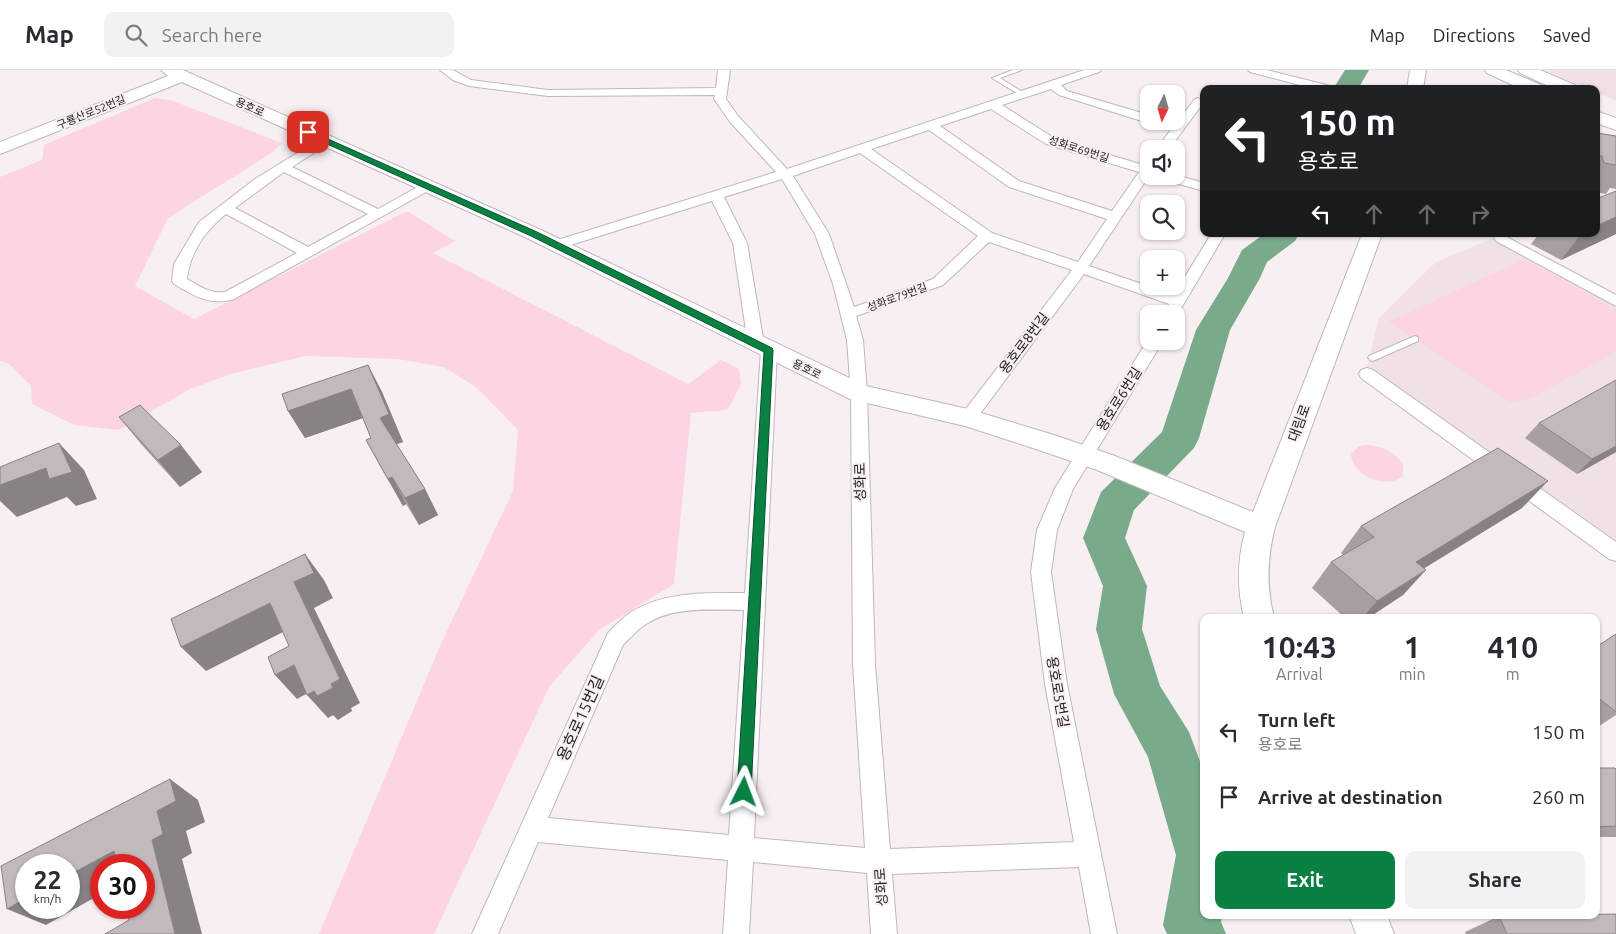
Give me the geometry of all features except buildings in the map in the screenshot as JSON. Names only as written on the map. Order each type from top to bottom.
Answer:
[{"type":"street","points":[[446,70],[457,78],[469,83],[548,93],[721,91]]},
{"type":"street","name":"성화로","points":[[724,70],[720,98],[734,120],[784,174],[807,207],[822,234],[840,284],[855,340],[859,393],[864,664],[884,934]]},
{"type":"street","points":[[556,245],[784,174],[1095,70]]},
{"type":"street","points":[[1254,70],[1298,85]]},
{"type":"street","points":[[1526,70],[1560,85]]},
{"type":"street","points":[[1493,71],[1526,85]]},
{"type":"street","name":"용호로","points":[[175,73],[556,245],[859,393],[968,418],[1095,460],[1261,527]]},
{"type":"street","name":"구룡산로52번길","points":[[0,148],[175,73]]},
{"type":"street","points":[[1052,84],[1063,93],[1140,116]]},
{"type":"street","points":[[1185,119],[1198,102]]},
{"type":"street","points":[[1600,103],[1616,109]]},
{"type":"street","name":"성화로69번길","points":[[992,104],[1050,141],[1140,167]]},
{"type":"street","points":[[1600,118],[1616,125]]},
{"type":"street","points":[[930,125],[1014,184],[1115,217]]},
{"type":"street","points":[[1169,140],[1176,130]]},
{"type":"street","points":[[326,140],[283,167],[204,225],[181,264],[179,281],[211,299],[229,296],[428,187]]},
{"type":"street","points":[[861,148],[987,236],[1081,268],[1167,305]]},
{"type":"street","points":[[283,167],[378,214]]},
{"type":"street","name":"용호로8번길","points":[[968,418],[1081,268],[1140,181]]},
{"type":"street","points":[[1185,182],[1200,186]]},
{"type":"street","points":[[716,195],[740,243],[762,347],[754,602],[736,934]]},
{"type":"street","points":[[225,208],[308,253]]},
{"type":"street","name":"성화로79번길","points":[[848,314],[938,282],[987,236]]},
{"type":"street","points":[[1173,305],[1216,237]]},
{"type":"street","name":"대림로","points":[[1258,614],[1253,596],[1253,555],[1261,527],[1310,393],[1371,237]]},
{"type":"street","points":[[1501,238],[1616,301]]},
{"type":"street","name":"용호로6번길","points":[[1095,460],[1150,350]]},
{"type":"street","points":[[1370,366],[1616,553]]},
{"type":"street","name":"용호로5번길","points":[[1095,460],[1064,488],[1046,530],[1041,572],[1056,684],[1104,934]]},
{"type":"street","name":"용호로15번길","points":[[484,934],[615,639],[640,617],[670,605],[700,602],[754,602]]},
{"type":"street","points":[[531,829],[879,862],[1088,854]]},
{"type":"street","points":[[1369,919],[1375,934]]},
{"type":"lane","points":[[1019,70],[995,78],[1022,94]]},
{"type":"lane","points":[[1370,366],[1415,339]]},
{"type":"shaded area","points":[[1545,70],[1616,70],[1616,101],[1600,94],[1600,85],[1579,85]]},
{"type":"shaded area","points":[[155,98],[171,100],[282,143],[270,154],[168,218],[135,286],[194,319],[407,211],[455,241],[433,253],[688,384],[721,360],[739,369],[741,385],[727,410],[691,413],[674,584],[599,630],[549,687],[434,934],[319,934],[440,646],[513,491],[518,430],[477,388],[444,367],[398,359],[306,356],[230,374],[190,389],[119,430],[74,425],[32,404],[31,386],[9,364],[0,361],[0,177],[42,160],[44,145]]},
{"type":"shaded area","points":[[1497,237],[1616,303],[1616,540],[1367,366],[1379,318],[1436,262]]},
{"type":"shaded area","points":[[1525,259],[1616,310],[1616,352],[1531,398],[1510,402],[1388,322]]},
{"type":"shaded area","points":[[1366,445],[1382,448],[1396,456],[1403,464],[1403,476],[1388,482],[1380,481],[1371,478],[1357,469],[1351,454],[1359,446]]},
{"type":"waterway","points":[[1348,85],[1357,70]]},
{"type":"waterway","points":[[1200,845],[1171,749],[1138,694],[1119,629],[1125,586],[1104,538],[1116,503],[1180,438],[1213,330],[1244,278],[1253,257],[1280,237]]},
{"type":"waterway","points":[[1197,934],[1192,925],[1200,874]]},
{"type":"route","points":[[308,132],[534,234],[768,350],[744,792]]}]
